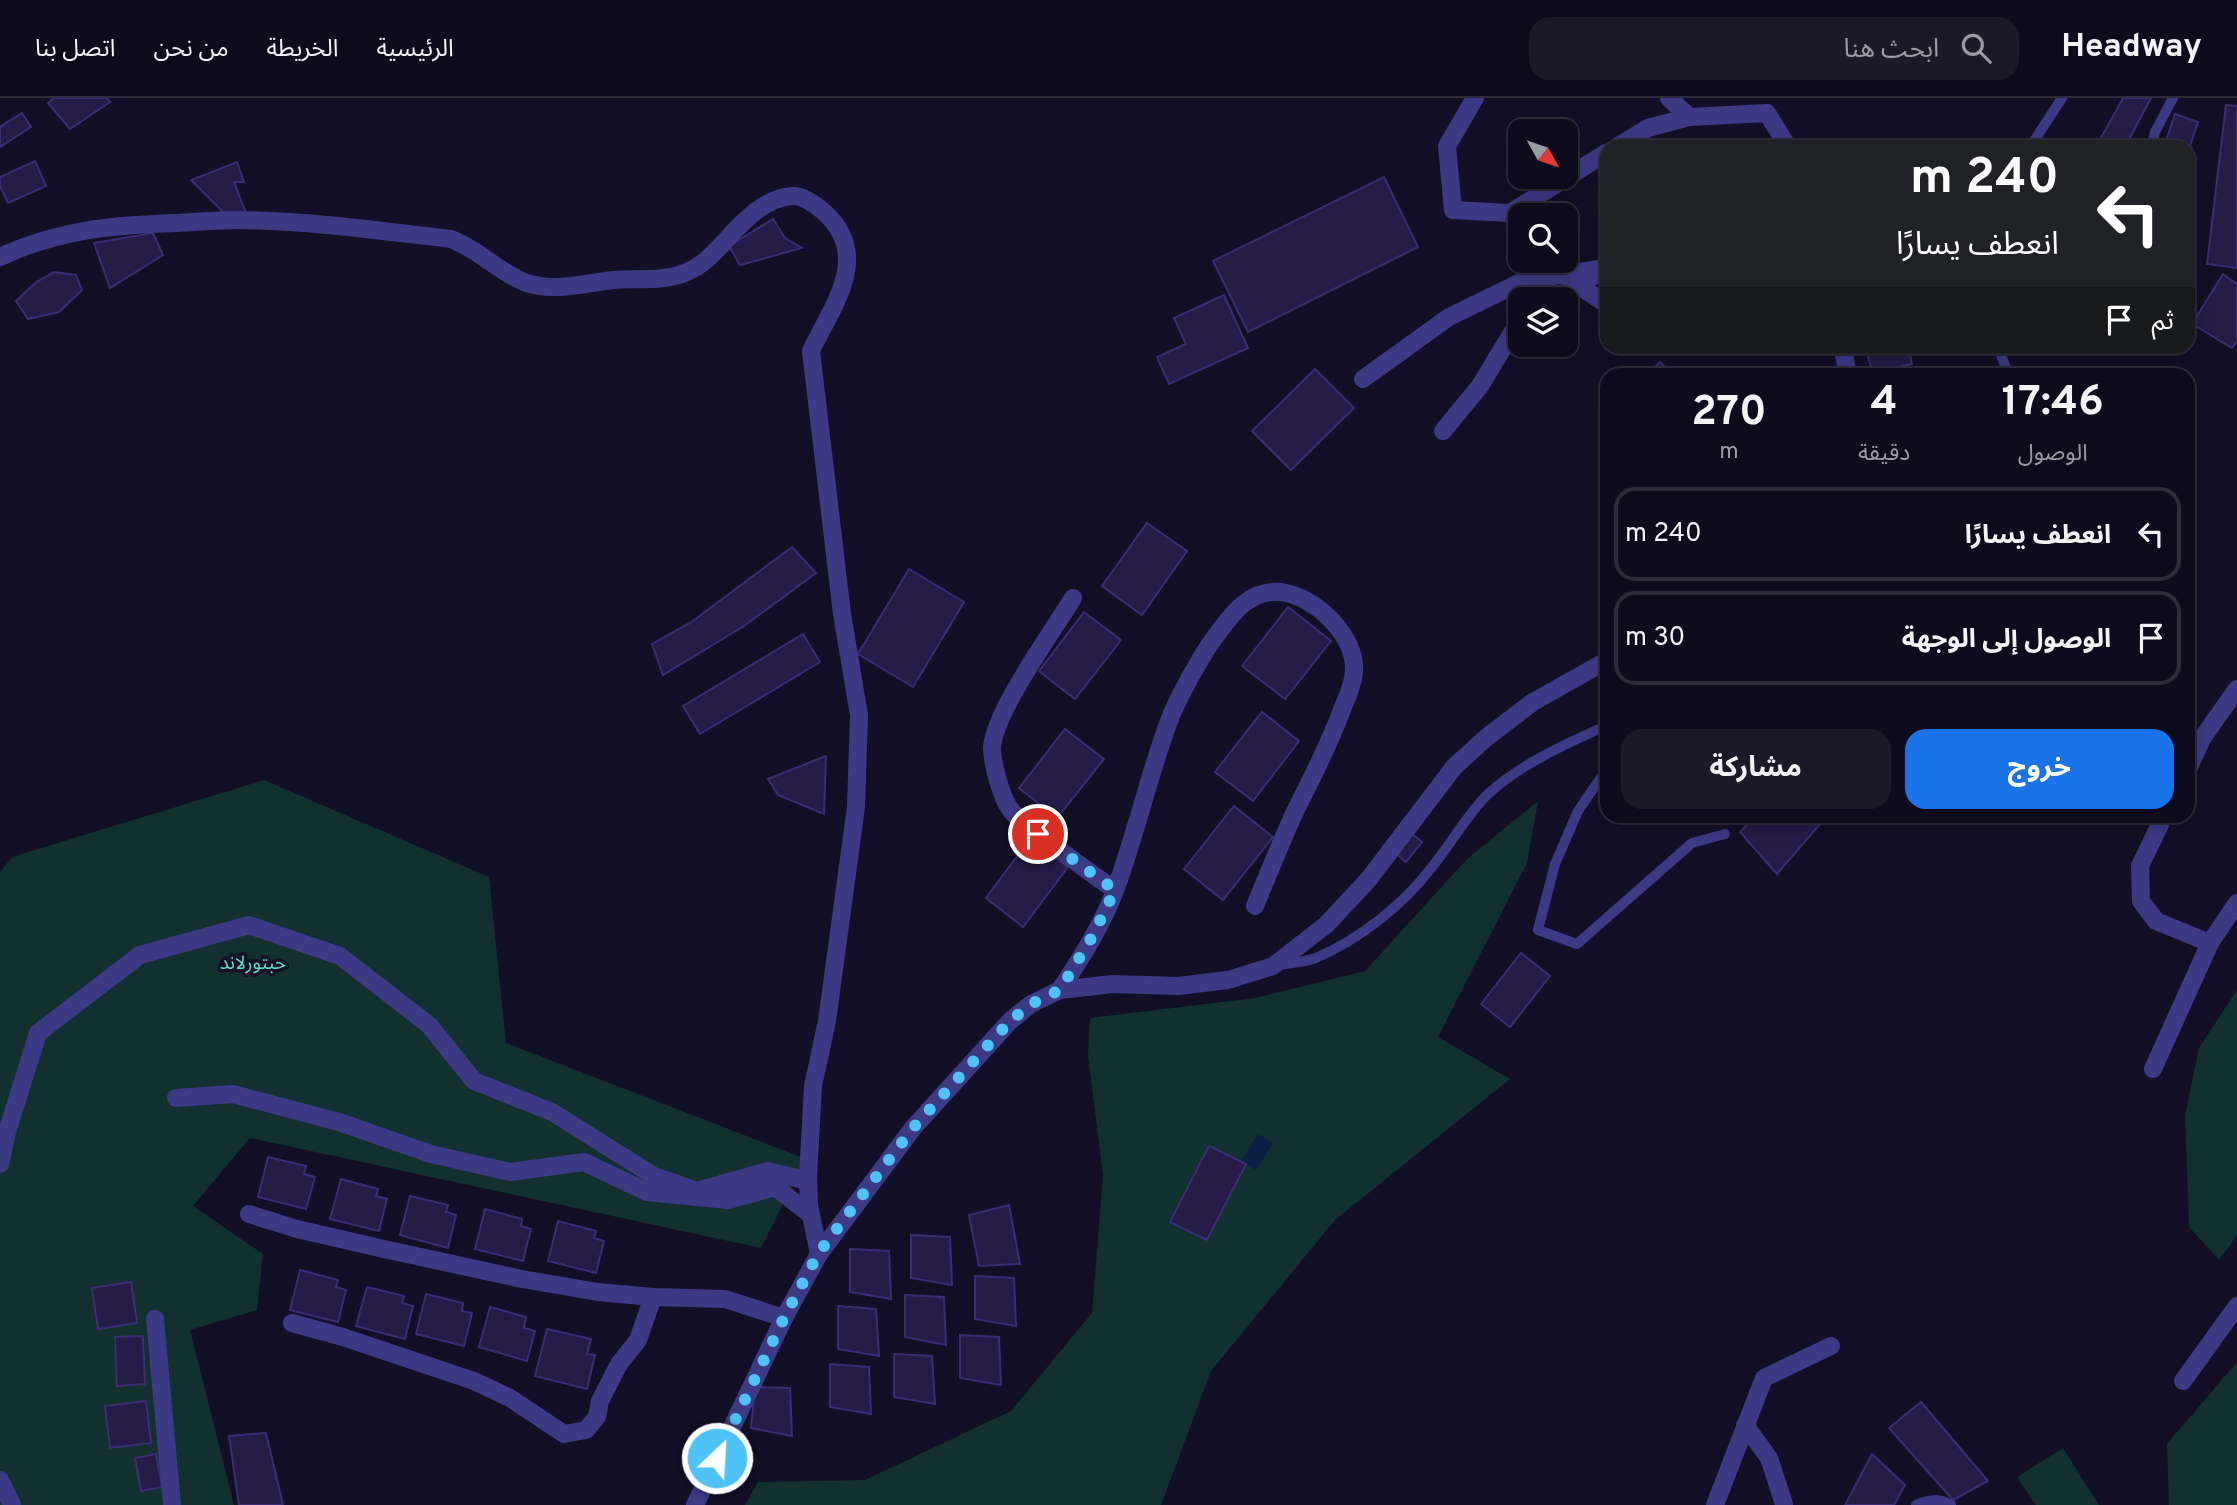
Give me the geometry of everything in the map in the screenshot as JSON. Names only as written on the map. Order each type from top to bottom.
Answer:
[{"type":"street","points":[[1475,98],[1447,146],[1453,210],[1510,213],[1600,157]]},
{"type":"street","points":[[1669,98],[1689,117]]},
{"type":"street","points":[[1628,140],[1648,128],[1689,117],[1767,113],[1784,140]]},
{"type":"street","points":[[0,257],[29,243],[81,230],[240,220],[451,239],[470,246],[508,274],[526,283],[581,286],[686,273],[704,262],[751,216],[775,199],[795,195],[827,214],[844,239],[849,260],[844,284],[828,322],[811,351],[841,601],[859,715],[856,807],[827,1021],[813,1086],[808,1181],[818,1254]]},
{"type":"street","points":[[1363,379],[1449,317],[1525,280],[1600,269]]},
{"type":"street","points":[[1574,287],[1600,272]]},
{"type":"street","points":[[1578,285],[1600,300]]},
{"type":"street","points":[[1443,431],[1480,386],[1508,340]]},
{"type":"street","points":[[1060,990],[1092,937],[1115,890],[1169,719],[1191,679],[1214,638],[1247,600],[1258,593],[1279,592],[1306,601],[1332,622],[1347,640],[1354,660],[1354,674],[1332,738],[1291,820],[1255,906]]},
{"type":"street","points":[[1073,597],[1007,705],[995,733],[992,749],[996,772],[1008,807],[1060,851],[1115,890]]},
{"type":"street","points":[[695,1505],[784,1318],[818,1254],[913,1128],[1010,1021],[1031,1004],[1060,990],[1113,984],[1178,986],[1215,982],[1253,974],[1273,966],[1326,925],[1368,880],[1454,767],[1487,737],[1533,702],[1600,664]]},
{"type":"street","points":[[2195,754],[2203,737],[2237,689]]},
{"type":"street","points":[[2161,823],[2140,866],[2141,901],[2156,921],[2210,943]]},
{"type":"street","points":[[2153,1069],[2210,943],[2237,903]]},
{"type":"street","points":[[0,1164],[7,1132],[38,1033],[140,955],[249,925],[340,956],[429,1025],[474,1081],[552,1112],[653,1175],[696,1191],[768,1171],[808,1181]]},
{"type":"street","points":[[176,1098],[233,1094],[339,1122],[431,1154],[510,1172],[584,1162],[647,1192],[729,1200],[775,1187],[811,1215]]},
{"type":"street","points":[[249,1214],[372,1246],[522,1279],[598,1292],[725,1299],[784,1318]]},
{"type":"street","points":[[292,1323],[343,1337],[474,1381],[510,1398],[564,1434],[586,1430],[597,1417],[600,1401],[614,1373],[638,1340],[653,1297]]},
{"type":"street","points":[[2183,1381],[2237,1306]]},
{"type":"street","points":[[155,1319],[172,1505]]},
{"type":"street","points":[[1714,1505],[1764,1378],[1831,1346]]},
{"type":"street","points":[[1745,1425],[1769,1458],[1784,1504]]},
{"type":"street","points":[[0,1480],[12,1505]]},
{"type":"lane","points":[[2035,140],[2062,98]]},
{"type":"lane","points":[[2153,140],[2174,98]]},
{"type":"lane","points":[[1273,966],[1314,959],[1363,933],[1402,900],[1431,869],[1488,795],[1521,771],[1568,743],[1600,729]]},
{"type":"lane","points":[[1600,779],[1578,811],[1560,853],[1538,930],[1577,944],[1692,843],[1724,834]]},
{"type":"lane","points":[[1916,1505],[1940,1499],[1951,1505]]},
{"type":"green space","name":"حبتورلاند","points":[[264,780],[489,877],[506,1043],[806,1159],[761,1248],[250,1138],[193,1206],[263,1254],[257,1310],[190,1330],[234,1505],[0,1505],[0,872],[12,857]]},
{"type":"green space","points":[[1538,801],[1527,863],[1438,1037],[1510,1079],[1335,1220],[1211,1371],[1161,1505],[745,1505],[758,1482],[865,1480],[1011,1411],[1092,1313],[1103,1176],[1088,1056],[1090,1018],[1255,998],[1365,971],[1467,859]]},
{"type":"green space","points":[[2237,990],[2237,1236],[2219,1260],[2189,1227],[2185,1116],[2199,1048]]},
{"type":"green space","points":[[2237,1362],[2237,1505],[2169,1505],[2167,1444]]},
{"type":"green space","points":[[2063,1448],[2099,1505],[2036,1505],[2017,1477]]},
{"type":"water","points":[[1258,1134],[1273,1143],[1256,1170],[1241,1161]]},
{"type":"building","points":[[54,98],[107,98],[110,102],[70,129],[48,103]]},
{"type":"building","points":[[2123,98],[2151,98],[2129,140],[2100,140]]},
{"type":"building","points":[[2226,105],[2237,106],[2237,268],[2207,264]]},
{"type":"building","points":[[22,113],[31,127],[0,147],[0,127]]},
{"type":"building","points":[[2175,114],[2198,122],[2192,140],[2166,140]]},
{"type":"building","points":[[35,161],[46,186],[8,203],[0,186],[0,177]]},
{"type":"building","points":[[237,162],[244,182],[234,182],[246,213],[227,216],[191,180]]},
{"type":"building","points":[[1384,177],[1418,247],[1248,332],[1213,261]]},
{"type":"building","points":[[773,219],[785,238],[802,248],[740,265],[729,246]]},
{"type":"building","points":[[153,233],[163,255],[110,288],[94,243]]},
{"type":"building","points":[[54,272],[76,275],[82,290],[59,312],[28,319],[16,301],[35,283]]},
{"type":"building","points":[[2223,274],[2237,284],[2237,341],[2232,348],[2195,326],[2195,319]]},
{"type":"building","points":[[1224,295],[1248,348],[1169,384],[1157,357],[1186,344],[1174,318]]},
{"type":"building","points":[[1867,354],[1910,354],[1912,364],[1902,366],[1903,368],[1871,368]]},
{"type":"building","points":[[1660,362],[1666,368],[1654,368]]},
{"type":"building","points":[[1315,369],[1354,408],[1291,470],[1252,431]]},
{"type":"building","points":[[1147,523],[1187,551],[1142,615],[1102,586]]},
{"type":"building","points":[[792,547],[816,573],[744,626],[663,675],[652,644],[690,623]]},
{"type":"building","points":[[909,569],[964,602],[913,687],[858,654]]},
{"type":"building","points":[[1288,607],[1331,641],[1285,699],[1242,666]]},
{"type":"building","points":[[1084,612],[1121,640],[1075,699],[1039,671]]},
{"type":"building","points":[[803,634],[820,662],[700,734],[683,706]]},
{"type":"building","points":[[1262,712],[1299,741],[1253,801],[1215,772]]},
{"type":"building","points":[[1065,729],[1104,759],[1057,818],[1019,788]]},
{"type":"building","points":[[826,756],[824,814],[778,795],[768,779]]},
{"type":"building","points":[[1234,806],[1273,837],[1223,900],[1184,869]]},
{"type":"building","points":[[1749,823],[1821,823],[1777,874],[1740,832]]},
{"type":"building","points":[[1411,833],[1422,842],[1406,862],[1395,853]]},
{"type":"building","points":[[1030,839],[1068,867],[1023,927],[986,898]]},
{"type":"building","points":[[1521,953],[1550,976],[1510,1027],[1481,1004]]},
{"type":"building","points":[[1209,1146],[1246,1164],[1207,1240],[1170,1222]]},
{"type":"building","points":[[268,1157],[306,1166],[304,1174],[315,1177],[306,1209],[258,1197]]},
{"type":"building","points":[[341,1179],[378,1189],[376,1196],[387,1199],[379,1231],[330,1219]]},
{"type":"building","points":[[410,1196],[448,1205],[446,1212],[456,1215],[448,1248],[400,1235]]},
{"type":"building","points":[[1009,1205],[1020,1264],[979,1266],[969,1215]]},
{"type":"building","points":[[485,1209],[522,1219],[521,1226],[531,1229],[523,1261],[475,1249]]},
{"type":"building","points":[[558,1221],[596,1231],[594,1238],[604,1241],[596,1273],[548,1261]]},
{"type":"building","points":[[911,1235],[950,1237],[952,1285],[911,1278]]},
{"type":"building","points":[[850,1249],[889,1251],[891,1299],[850,1292]]},
{"type":"building","points":[[300,1270],[338,1280],[336,1287],[346,1290],[338,1322],[290,1310]]},
{"type":"building","points":[[975,1276],[1014,1278],[1016,1326],[975,1319]]},
{"type":"building","points":[[131,1282],[137,1323],[98,1329],[92,1288]]},
{"type":"building","points":[[367,1287],[404,1296],[402,1303],[413,1306],[405,1339],[356,1326]]},
{"type":"building","points":[[426,1294],[463,1303],[462,1311],[472,1313],[464,1346],[416,1334]]},
{"type":"building","points":[[905,1295],[944,1297],[946,1345],[905,1337]]},
{"type":"building","points":[[838,1306],[876,1309],[879,1356],[838,1349]]},
{"type":"building","points":[[490,1307],[526,1317],[524,1328],[535,1331],[527,1361],[479,1347]]},
{"type":"building","points":[[547,1329],[591,1339],[587,1354],[595,1355],[587,1389],[535,1376]]},
{"type":"building","points":[[960,1335],[999,1337],[1001,1385],[960,1378]]},
{"type":"building","points":[[143,1336],[145,1384],[117,1386],[115,1337]]},
{"type":"building","points":[[894,1354],[932,1356],[935,1404],[894,1397]]},
{"type":"building","points":[[830,1364],[869,1367],[871,1414],[830,1407]]},
{"type":"building","points":[[755,1387],[790,1388],[792,1436],[751,1428]]},
{"type":"building","points":[[146,1401],[151,1443],[110,1448],[105,1406]]},
{"type":"building","points":[[1921,1402],[1988,1481],[1953,1500],[1889,1428]]},
{"type":"building","points":[[266,1433],[283,1505],[239,1505],[229,1436]]},
{"type":"building","points":[[156,1454],[162,1487],[141,1491],[135,1458]]},
{"type":"building","points":[[1872,1454],[1905,1485],[1894,1505],[1845,1505]]},
{"type":"route","points":[[717,1458],[818,1254],[913,1128],[1010,1021],[1031,1004],[1060,990],[1077,965],[1106,910],[1115,890],[1038,834]]}]
